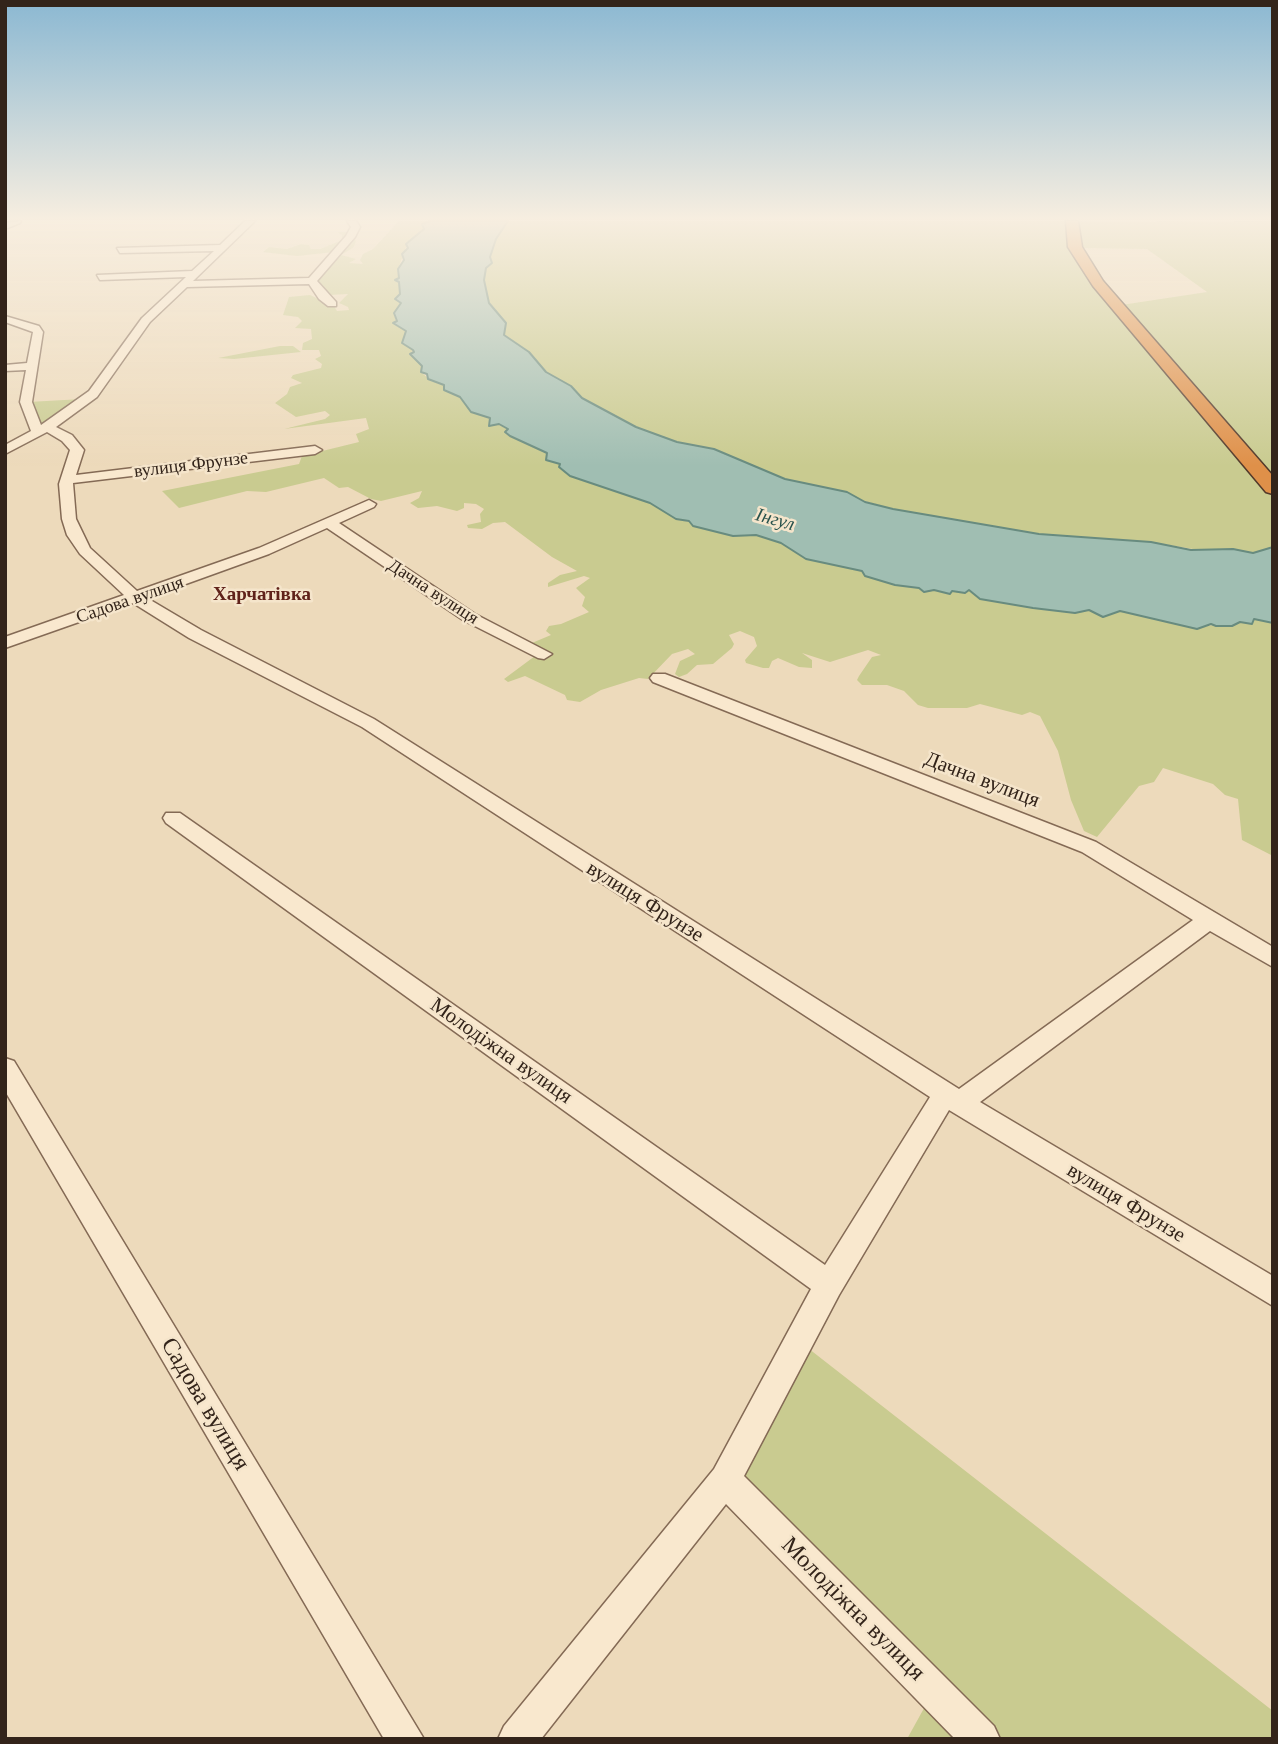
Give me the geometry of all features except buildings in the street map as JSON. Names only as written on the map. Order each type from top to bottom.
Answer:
[{"type":"highway","points":[[1116,302],[1273,488]]},
{"type":"street","points":[[5,450],[42,429],[98,389],[138,330],[165,302]]},
{"type":"street","points":[[5,318],[38,332],[26,402],[42,429]]},
{"type":"street","points":[[5,328],[21,324]]},
{"type":"street","points":[[5,368],[32,366]]},
{"type":"street","name":"вулиця Фрунзе","points":[[42,429],[67,438],[77,450],[67,480],[69,519],[74,535],[85,551],[137,599],[195,634],[368,723],[953,1098],[1273,1292]]},
{"type":"street","name":"вулиця Фрунзе","points":[[67,480],[315,450]]},
{"type":"street","name":"Садова вулиця","points":[[5,643],[137,599],[264,551],[369,504]]},
{"type":"street","name":"Дачна вулиця","points":[[328,522],[469,617],[544,653]]},
{"type":"street","name":"Дачна вулиця","points":[[659,678],[1089,847],[1273,958]]},
{"type":"street","name":"Молодіжна вулиця","points":[[173,818],[829,1285]]},
{"type":"street","points":[[517,1739],[725,1480],[829,1285],[953,1098],[1053,1032],[1208,921]]},
{"type":"street","name":"Садова вулиця","points":[[5,1068],[405,1739]]},
{"type":"street","name":"Молодіжна вулиця","points":[[725,1480],[981,1739]]},
{"type":"green space","points":[[287,302],[326,302],[337,311],[349,310],[339,303],[400,302],[394,313],[397,326],[406,331],[403,343],[413,350],[410,354],[423,366],[421,372],[431,381],[444,385],[444,390],[460,397],[471,412],[490,418],[489,426],[495,423],[508,429],[507,434],[547,453],[546,460],[560,464],[559,467],[570,476],[650,503],[676,519],[690,522],[693,526],[733,536],[756,535],[781,543],[806,559],[862,571],[865,576],[895,585],[919,588],[924,592],[934,590],[950,594],[952,591],[964,593],[969,590],[980,599],[1032,608],[1075,613],[1089,610],[1103,617],[1120,611],[1194,628],[1254,619],[1273,623],[1273,856],[1242,840],[1238,799],[1225,795],[1213,784],[1163,768],[1154,782],[1139,786],[1097,837],[1084,831],[1071,800],[1058,751],[1040,716],[1030,712],[1022,715],[980,704],[967,708],[928,708],[918,705],[904,691],[887,685],[862,685],[857,680],[859,676],[872,657],[881,655],[868,650],[830,662],[802,653],[812,660],[812,668],[799,667],[778,658],[772,661],[769,668],[763,668],[746,663],[745,660],[757,646],[754,637],[740,631],[729,635],[734,644],[732,648],[713,664],[697,665],[679,677],[675,674],[680,661],[695,654],[688,649],[672,654],[648,679],[639,678],[601,690],[580,702],[567,700],[565,695],[525,676],[508,682],[504,679],[535,656],[520,648],[551,635],[546,631],[549,626],[589,612],[582,606],[585,597],[576,588],[590,578],[584,576],[548,587],[548,583],[560,575],[577,571],[552,557],[505,522],[493,523],[482,529],[468,528],[467,525],[481,522],[480,514],[484,509],[476,504],[464,503],[464,508],[457,511],[437,506],[418,508],[410,503],[419,498],[422,491],[381,501],[348,487],[339,488],[324,478],[266,492],[247,491],[179,508],[162,491],[299,464],[302,456],[359,442],[356,434],[369,429],[366,418],[284,429],[325,419],[330,415],[325,411],[296,417],[275,403],[287,394],[290,387],[302,383],[291,378],[293,375],[321,368],[322,364],[315,359],[321,356],[319,350],[302,350],[303,343],[312,339],[311,329],[295,328],[302,321],[298,317],[283,315]]},
{"type":"green space","points":[[490,302],[1119,302],[1273,495],[1273,547],[1253,553],[1233,549],[1205,551],[1151,542],[1039,534],[893,509],[785,479],[714,449],[677,442],[636,427],[582,398],[572,391],[571,386],[546,372],[529,352],[504,335],[504,326]]},
{"type":"green space","points":[[1138,302],[1273,302],[1273,480],[1121,305]]},
{"type":"green space","points":[[293,346],[301,352],[234,359],[218,358]]},
{"type":"green space","points":[[82,399],[47,422],[41,423],[36,422],[28,402]]},
{"type":"green space","points":[[804,1345],[1273,1711],[1273,1739],[985,1739],[731,1468]]},
{"type":"green space","points":[[928,1701],[965,1739],[907,1739]]},
{"type":"water","name":"Інгул","points":[[489,302],[506,323],[504,335],[529,352],[546,372],[571,386],[582,398],[636,427],[677,442],[714,449],[785,479],[847,492],[865,502],[1039,534],[1151,542],[1191,550],[1233,549],[1253,553],[1273,547],[1273,623],[1254,619],[1252,624],[1211,624],[1197,629],[1120,611],[1103,617],[1089,610],[1075,613],[980,599],[969,590],[965,593],[952,591],[950,594],[934,590],[924,592],[919,588],[895,585],[865,576],[862,571],[806,559],[781,543],[756,535],[733,536],[693,526],[689,521],[676,519],[650,503],[570,476],[559,467],[560,464],[546,460],[547,453],[510,436],[505,432],[508,429],[499,424],[489,426],[490,418],[471,412],[460,397],[444,390],[444,385],[428,379],[427,374],[421,372],[422,366],[410,354],[413,350],[402,343],[406,331],[393,323],[397,321],[394,313],[401,303]]},
{"type":"district","name":"Харчатівка","points":[[262,595]]}]
